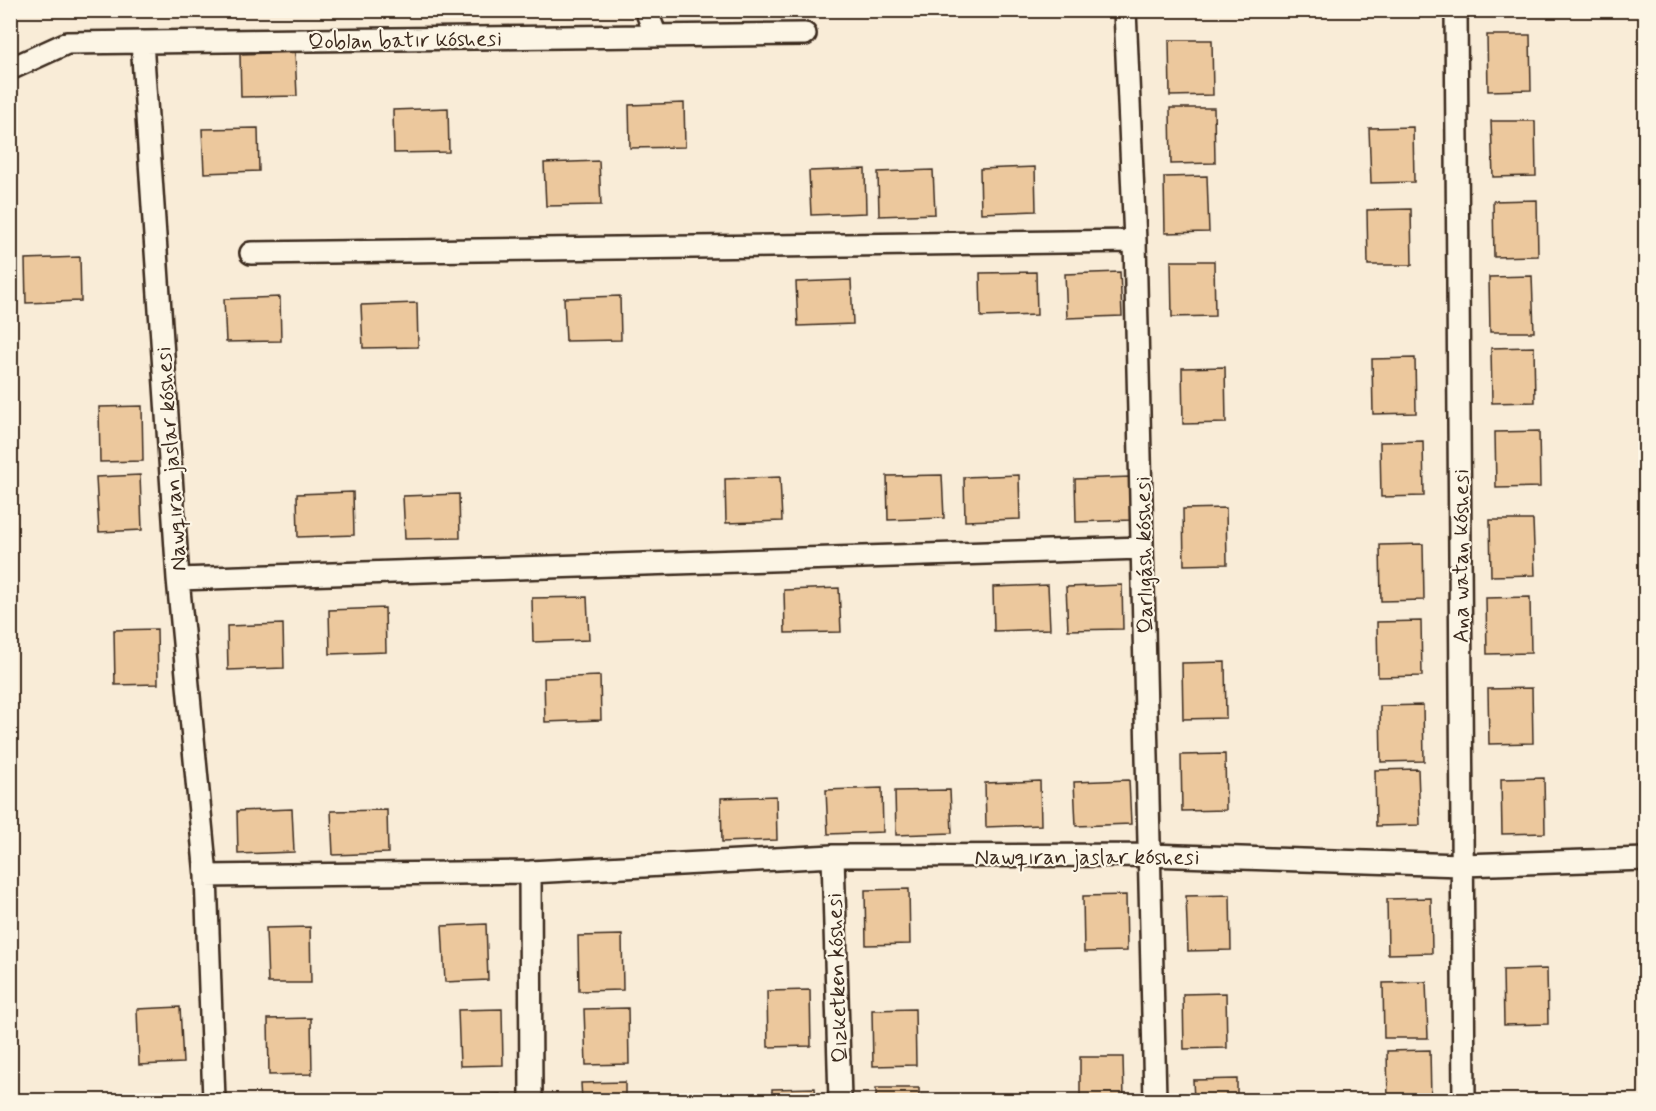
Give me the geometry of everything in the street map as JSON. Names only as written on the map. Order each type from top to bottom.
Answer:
[{"type":"street","points":[[646,10],[656,36]]},
{"type":"street","name":"Qarlıǵash kóshesi","points":[[1125,10],[1135,241],[1155,1101]]},
{"type":"street","name":"Ana watan kóshesi","points":[[1456,10],[1464,1101]]},
{"type":"street","name":"Qoblan batır kóshesi","points":[[10,69],[67,43],[805,34]]},
{"type":"street","name":"Nawqıran jaslar kóshesi","points":[[142,42],[178,579],[206,876],[214,1101]]},
{"type":"street","points":[[251,253],[1135,241]]},
{"type":"street","points":[[178,579],[1142,548]]},
{"type":"street","name":"Nawqıran jaslar kóshesi","points":[[206,876],[530,872],[833,856],[1149,855],[1462,865],[1646,859]]},
{"type":"street","name":"Qızketken kóshesi","points":[[833,856],[840,1101]]},
{"type":"street","points":[[530,872],[531,1101]]},
{"type":"building","points":[[1487,35],[1530,35],[1531,90],[1488,91]]},
{"type":"building","points":[[1169,40],[1212,40],[1213,95],[1170,96]]},
{"type":"building","points":[[295,52],[297,96],[241,97],[240,54]]},
{"type":"building","points":[[684,103],[685,147],[630,148],[629,105]]},
{"type":"building","points":[[448,108],[449,152],[394,153],[393,110]]},
{"type":"building","points":[[1170,108],[1214,108],[1215,163],[1171,164]]},
{"type":"building","points":[[1491,121],[1535,121],[1536,176],[1493,177]]},
{"type":"building","points":[[1413,127],[1414,182],[1371,183],[1369,128]]},
{"type":"building","points":[[258,128],[259,171],[204,173],[202,129]]},
{"type":"building","points":[[599,161],[601,205],[546,206],[544,163]]},
{"type":"building","points":[[1035,167],[1036,211],[981,213],[980,169]]},
{"type":"building","points":[[865,169],[866,213],[811,215],[809,171]]},
{"type":"building","points":[[933,170],[935,214],[879,216],[878,172]]},
{"type":"building","points":[[1207,176],[1209,232],[1165,233],[1164,177]]},
{"type":"building","points":[[1537,200],[1538,256],[1494,257],[1493,201]]},
{"type":"building","points":[[1411,209],[1412,265],[1368,265],[1367,210]]},
{"type":"building","points":[[80,257],[81,301],[26,303],[25,259]]},
{"type":"building","points":[[1171,261],[1214,261],[1215,316],[1172,317]]},
{"type":"building","points":[[1036,272],[1037,315],[981,317],[980,273]]},
{"type":"building","points":[[1120,272],[1122,316],[1067,318],[1065,274]]},
{"type":"building","points":[[1532,276],[1534,332],[1490,332],[1489,277]]},
{"type":"building","points":[[851,280],[853,324],[798,326],[796,282]]},
{"type":"building","points":[[620,296],[621,340],[566,341],[564,298]]},
{"type":"building","points":[[280,297],[281,341],[226,342],[224,299]]},
{"type":"building","points":[[417,303],[418,347],[363,348],[361,305]]},
{"type":"building","points":[[1534,347],[1535,402],[1492,403],[1491,348]]},
{"type":"building","points":[[1415,358],[1416,413],[1373,414],[1372,359]]},
{"type":"building","points":[[1225,367],[1226,423],[1183,424],[1182,368]]},
{"type":"building","points":[[142,406],[143,461],[100,462],[99,407]]},
{"type":"building","points":[[1539,431],[1540,487],[1496,488],[1495,432]]},
{"type":"building","points":[[1423,441],[1424,496],[1381,497],[1380,442]]},
{"type":"building","points":[[140,475],[142,530],[99,532],[96,477]]},
{"type":"building","points":[[942,475],[944,518],[888,520],[887,476]]},
{"type":"building","points":[[1019,475],[1020,519],[965,521],[964,477]]},
{"type":"building","points":[[780,477],[782,521],[726,523],[725,479]]},
{"type":"building","points":[[1130,477],[1131,520],[1076,522],[1075,479]]},
{"type":"building","points":[[353,492],[354,535],[298,537],[297,494]]},
{"type":"building","points":[[459,494],[460,538],[405,539],[403,496]]},
{"type":"building","points":[[1226,508],[1227,564],[1184,565],[1183,509]]},
{"type":"building","points":[[1490,520],[1533,520],[1535,575],[1491,576]]},
{"type":"building","points":[[1423,544],[1424,600],[1381,601],[1380,545]]},
{"type":"building","points":[[1048,585],[1050,629],[994,631],[993,587]]},
{"type":"building","points":[[1122,585],[1123,629],[1068,630],[1066,587]]},
{"type":"building","points":[[839,588],[841,632],[785,633],[784,590]]},
{"type":"building","points":[[587,597],[589,640],[533,642],[532,598]]},
{"type":"building","points":[[1530,597],[1531,653],[1487,654],[1486,598]]},
{"type":"building","points":[[385,608],[386,652],[330,654],[329,610]]},
{"type":"building","points":[[1421,621],[1422,676],[1378,677],[1377,622]]},
{"type":"building","points":[[283,624],[284,668],[228,670],[227,626]]},
{"type":"building","points":[[157,629],[158,684],[115,685],[114,630]]},
{"type":"building","points":[[1225,662],[1226,718],[1183,719],[1182,663]]},
{"type":"building","points":[[600,676],[601,720],[545,722],[544,678]]},
{"type":"building","points":[[1532,688],[1533,743],[1489,744],[1488,689]]},
{"type":"building","points":[[1423,705],[1424,761],[1381,762],[1380,706]]},
{"type":"building","points":[[1225,754],[1226,810],[1182,811],[1181,755]]},
{"type":"building","points":[[1418,769],[1420,825],[1376,826],[1375,770]]},
{"type":"building","points":[[1544,778],[1545,833],[1502,834],[1501,779]]},
{"type":"building","points":[[1129,780],[1131,824],[1076,826],[1074,782]]},
{"type":"building","points":[[1040,781],[1041,825],[986,827],[985,783]]},
{"type":"building","points":[[882,788],[883,832],[828,834],[826,790]]},
{"type":"building","points":[[950,790],[952,833],[896,835],[895,791]]},
{"type":"building","points":[[776,796],[777,840],[722,842],[721,798]]},
{"type":"building","points":[[292,809],[294,852],[238,854],[237,811]]},
{"type":"building","points":[[387,810],[388,853],[333,855],[331,811]]},
{"type":"building","points":[[909,889],[910,944],[866,945],[865,890]]},
{"type":"building","points":[[1126,895],[1127,951],[1084,952],[1083,896]]},
{"type":"building","points":[[1230,895],[1231,950],[1188,951],[1186,896]]},
{"type":"building","points":[[1431,898],[1432,953],[1388,954],[1387,899]]},
{"type":"building","points":[[486,924],[488,980],[445,982],[442,926]]},
{"type":"building","points":[[310,927],[311,983],[268,983],[266,928]]},
{"type":"building","points":[[622,935],[623,990],[579,991],[578,936]]},
{"type":"building","points":[[1547,969],[1548,1024],[1504,1025],[1503,970]]},
{"type":"building","points":[[1426,982],[1428,1038],[1384,1038],[1383,983]]},
{"type":"building","points":[[810,990],[811,1046],[768,1047],[767,991]]},
{"type":"building","points":[[1226,993],[1227,1048],[1184,1049],[1183,994]]},
{"type":"building","points":[[180,1007],[183,1063],[139,1065],[137,1009]]},
{"type":"building","points":[[628,1008],[629,1064],[586,1065],[584,1009]]},
{"type":"building","points":[[502,1009],[503,1065],[460,1066],[458,1010]]},
{"type":"building","points":[[915,1009],[916,1065],[873,1066],[872,1010]]},
{"type":"building","points":[[311,1018],[312,1074],[269,1075],[268,1019]]},
{"type":"building","points":[[1430,1050],[1431,1100],[1388,1100],[1387,1051]]},
{"type":"building","points":[[1080,1057],[1123,1057],[1124,1100],[1080,1100]]},
{"type":"building","points":[[1237,1079],[1237,1100],[1194,1100],[1193,1080]]},
{"type":"building","points":[[625,1082],[625,1100],[582,1100],[581,1083]]},
{"type":"building","points":[[815,1088],[816,1100],[772,1100],[772,1089]]},
{"type":"building","points":[[876,1088],[919,1088],[919,1100],[876,1100]]},
{"type":"building","points":[[501,1094],[501,1100],[457,1100],[457,1095]]},
{"type":"building","points":[[323,1098],[323,1100],[280,1100],[280,1099]]}]
